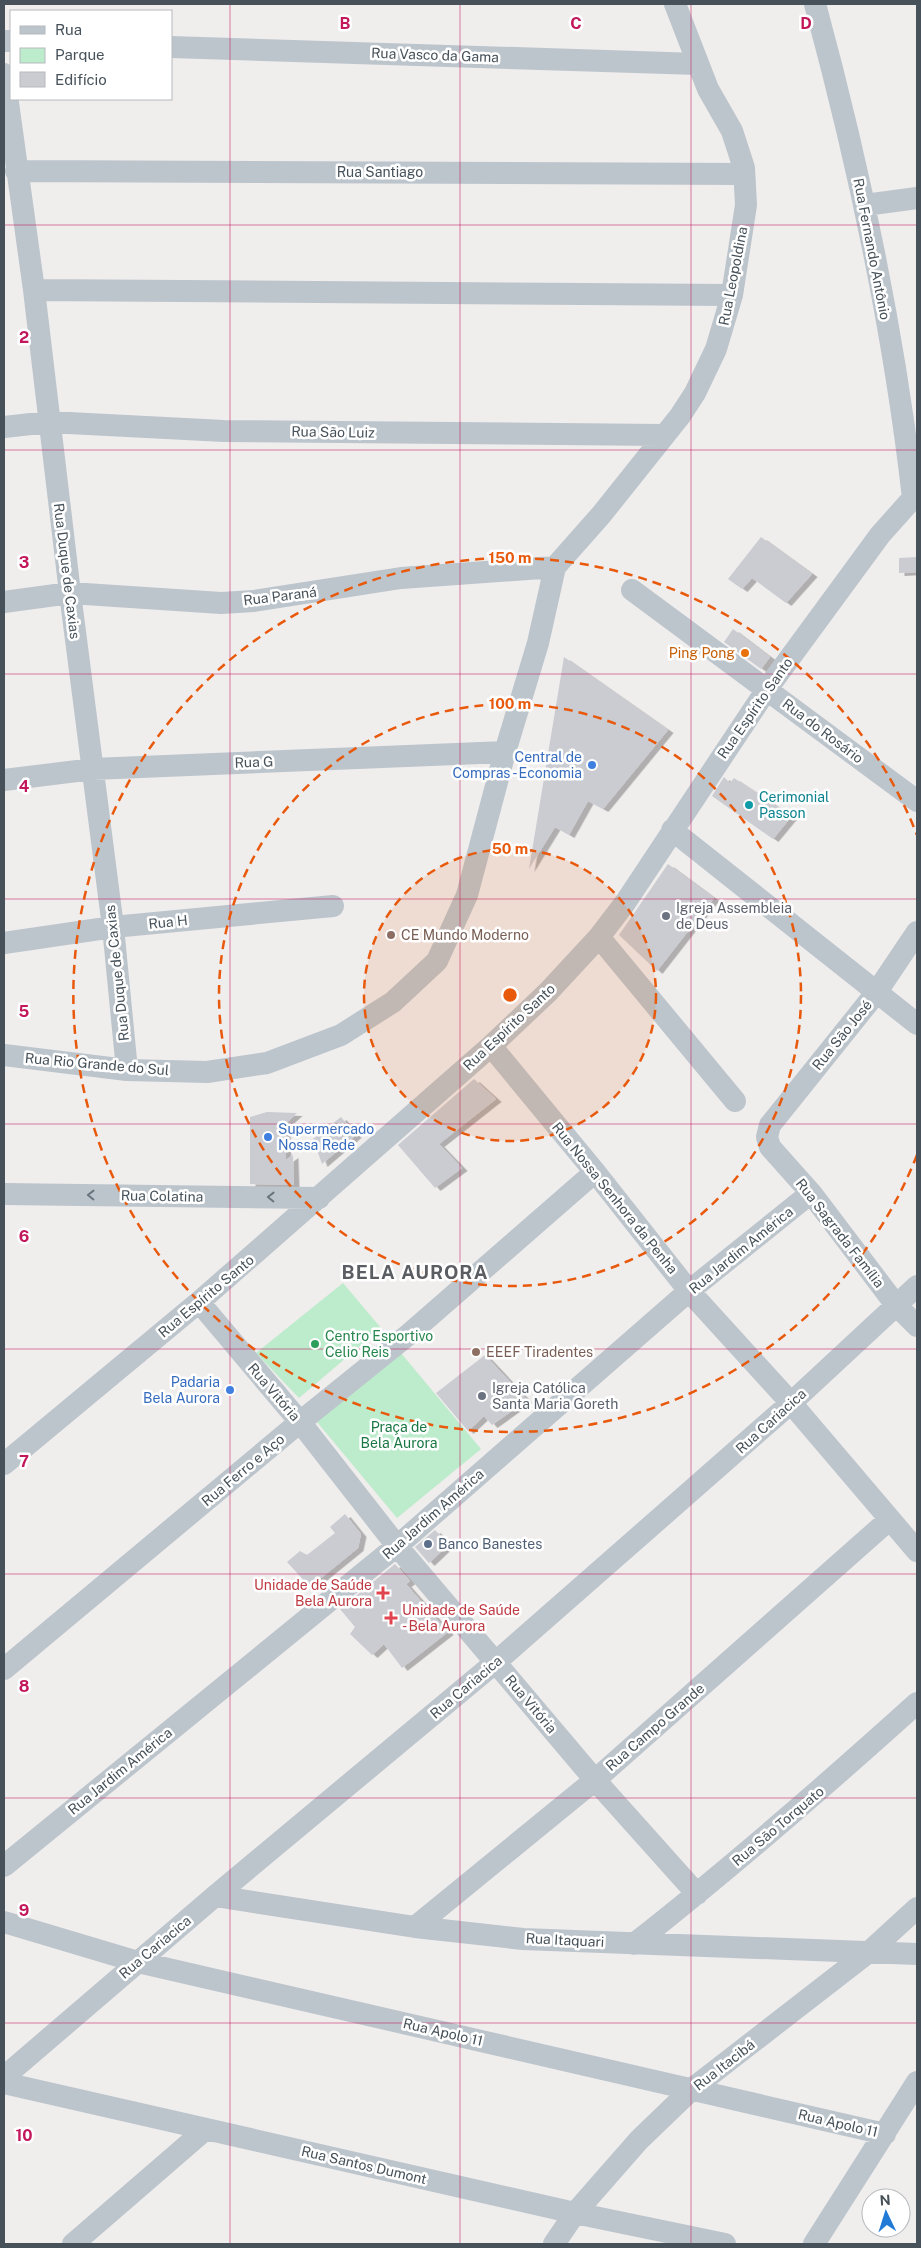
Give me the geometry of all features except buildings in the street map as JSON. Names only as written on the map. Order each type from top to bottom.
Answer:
[{"type":"street","name":"Rua Leopoldina","points":[[555,567],[601,515],[680,416],[706,371],[725,322],[732,295],[745,213],[744,174],[739,150],[732,131],[708,89],[675,4]]},
{"type":"street","name":"Rua Fernando Antônio","points":[[815,4],[865,205],[911,425],[915,501]]},
{"type":"street","name":"Rua Vasco da Gama","points":[[172,46],[698,64]]},
{"type":"street","name":"Rua Duque de Caxias","points":[[4,74],[34,290],[70,593],[113,927],[127,1070]]},
{"type":"street","name":"Rua Santiago","points":[[16,171],[744,174]]},
{"type":"street","points":[[865,205],[917,198]]},
{"type":"street","points":[[34,290],[732,295]]},
{"type":"street","name":"Rua São Luiz","points":[[4,427],[49,422],[224,431],[663,435]]},
{"type":"street","name":"Rua Espírito Santo","points":[[4,1464],[199,1302],[319,1198],[491,1046],[548,992],[599,937],[625,903],[767,689],[880,535],[915,501]]},
{"type":"street","name":"Rua Paraná","points":[[4,602],[70,593],[221,603],[254,601],[401,578],[555,567]]},
{"type":"street","name":"Rua Rio Grande do Sul","points":[[4,1055],[127,1070],[207,1072],[267,1063],[341,1035],[393,1002],[437,960],[467,895],[505,752],[538,643],[555,567]]},
{"type":"street","name":"Rua do Rosário","points":[[632,590],[917,801]]},
{"type":"street","name":"Rua G","points":[[4,780],[93,769],[505,752]]},
{"type":"street","points":[[672,830],[917,1024]]},
{"type":"street","name":"Rua H","points":[[4,943],[113,927],[333,906]]},
{"type":"street","name":"Rua São José","points":[[767,1137],[770,1125],[876,992],[917,932]]},
{"type":"street","points":[[599,937],[735,1101]]},
{"type":"street","name":"Rua Nossa Senhora da Penha","points":[[491,1046],[690,1291],[791,1403],[917,1551]]},
{"type":"street","name":"Rua Sagrada Família","points":[[767,1137],[770,1147],[811,1193],[896,1305],[917,1326]]},
{"type":"street","name":"Rua Ferro e Aço","points":[[4,1669],[300,1422],[408,1336],[595,1172]]},
{"type":"street","name":"Rua Jardim América","points":[[4,1866],[397,1546],[690,1291],[811,1193]]},
{"type":"street","name":"Rua Colatina","points":[[4,1194],[319,1198]]},
{"type":"street","name":"Rua Cariacica","points":[[4,2077],[215,1896],[496,1662],[791,1403],[917,1286]]},
{"type":"street","name":"Rua Vitória","points":[[199,1302],[300,1422],[397,1546],[595,1780],[697,1894]]},
{"type":"street","name":"Rua Campo Grande","points":[[414,1927],[595,1780],[890,1519]]},
{"type":"street","name":"Rua São Torquato","points":[[634,1944],[805,1804],[917,1702]]},
{"type":"street","name":"Rua Itaquari","points":[[215,1896],[414,1927],[523,1939],[917,1954]]},
{"type":"street","name":"Rua Itacibá","points":[[554,2244],[575,2213],[639,2140],[692,2089],[870,1952],[917,1908]]},
{"type":"street","name":"Rua Apolo 11","points":[[4,1922],[138,1962],[885,2134]]},
{"type":"street","name":"Rua Santos Dumont","points":[[4,2082],[575,2213],[725,2244]]},
{"type":"street","points":[[814,2244],[917,2082]]},
{"type":"street","points":[[73,2244],[206,2129]]},
{"type":"green space","name":"Centro Esportivo Celio Reis","points":[[343,1283],[381,1328],[299,1398],[256,1353]]},
{"type":"green space","name":"Praça de Bela Aurora","points":[[401,1353],[481,1449],[397,1518],[317,1422]]},
{"type":"place","name":"Ping Pong","points":[[745,653]]},
{"type":"place","name":"Central de Compras - Economia","points":[[592,765]]},
{"type":"place","name":"Cerimonial Passon","points":[[749,805]]},
{"type":"place","name":"Igreja Assembleia de Deus","points":[[666,916]]},
{"type":"place","name":"CE Mundo Moderno","points":[[391,935]]},
{"type":"place","name":"Supermercado Nossa Rede","points":[[268,1137]]},
{"type":"place","name":"Centro Esportivo Celio Reis","points":[[315,1344]]},
{"type":"place","name":"EEEF Tiradentes","points":[[476,1352]]},
{"type":"place","name":"Padaria Bela Aurora","points":[[230,1390]]},
{"type":"place","name":"Igreja Católica Santa Maria Goreth","points":[[482,1396]]},
{"type":"place","name":"Banco Banestes","points":[[428,1544]]},
{"type":"place","name":"Unidade de Saúde Bela Aurora","points":[[383,1593]]},
{"type":"place","name":"Unidade de Saúde - Bela Aurora","points":[[391,1618]]},
{"type":"district","name":"BELA AURORA","points":[[415,1272]]}]
